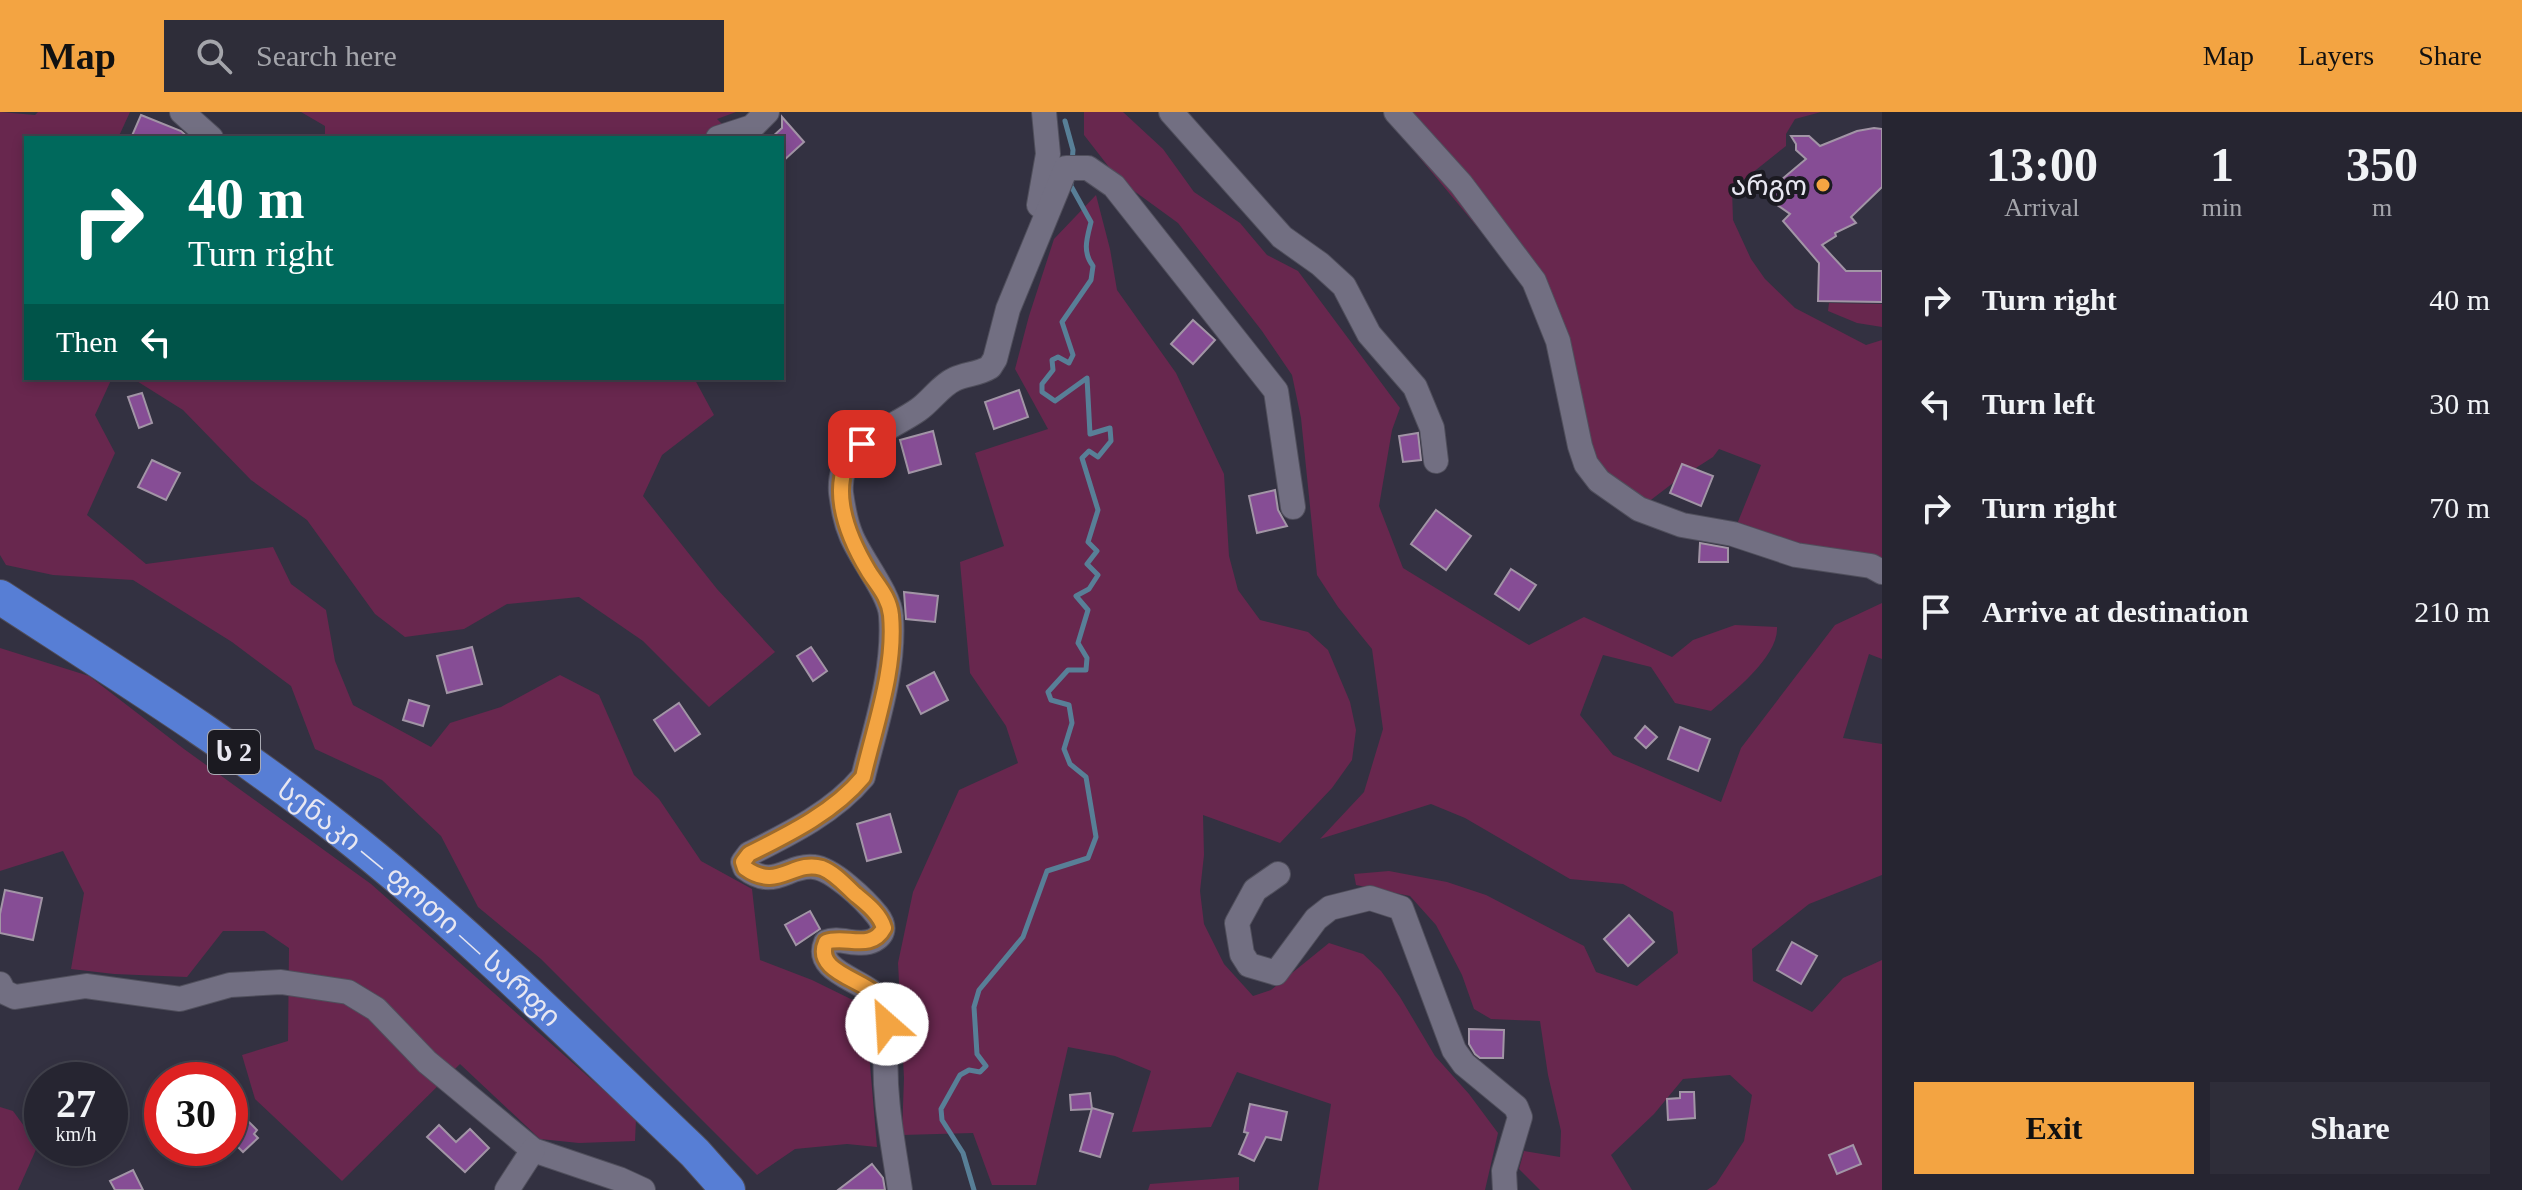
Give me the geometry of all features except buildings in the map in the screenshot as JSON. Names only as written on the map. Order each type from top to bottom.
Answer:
[{"type":"highway","name":"სენაკი — ფოთი — სარფი","points":[[0,597],[197,725],[340,830],[455,924],[695,1153],[728,1190]]},
{"type":"street","points":[[182,112],[209,136]]},
{"type":"street","points":[[724,136],[752,127],[767,112]]},
{"type":"street","points":[[900,1190],[885,1089],[885,1007],[877,995],[836,971],[824,959],[822,952],[826,942],[832,940],[872,941],[881,934],[884,928],[882,922],[871,908],[825,869],[803,867],[779,877],[768,877],[751,873],[743,862],[749,854],[819,815],[863,777],[890,662],[891,613],[886,596],[850,534],[843,511],[843,467],[862,444],[919,410],[953,379],[990,367],[995,359],[1043,192],[1048,154],[1044,112]]},
{"type":"street","points":[[1171,112],[1282,237],[1344,286],[1369,334],[1415,387],[1432,428],[1436,461]]},
{"type":"street","points":[[1396,112],[1461,184],[1534,281],[1558,341],[1580,446],[1586,464],[1599,481],[1639,509],[1682,525],[1733,534],[1796,555],[1871,566],[1882,572]]},
{"type":"street","points":[[1019,281],[1066,168],[1088,168],[1114,186],[1276,391],[1293,507]]},
{"type":"street","points":[[1278,874],[1255,890],[1237,923],[1242,954],[1249,965],[1276,973],[1316,919],[1330,908],[1370,898],[1401,908],[1454,1050],[1464,1064],[1516,1107],[1520,1117],[1504,1171],[1505,1190]]},
{"type":"street","points":[[0,984],[4,992],[15,997],[86,986],[180,999],[230,985],[281,982],[348,992],[376,1009],[427,1062],[533,1150],[643,1190]]},
{"type":"street","points":[[507,1190],[533,1150]]},
{"type":"shaded area","points":[[0,112],[35,115],[38,112],[130,112],[119,136],[24,136],[24,380],[111,380],[95,415],[115,453],[87,515],[146,564],[273,547],[291,584],[326,610],[335,661],[353,705],[431,747],[450,723],[501,707],[560,675],[599,695],[634,775],[659,799],[701,861],[752,889],[760,960],[812,980],[865,1006],[877,1147],[847,1144],[795,1149],[757,1175],[541,959],[478,907],[441,836],[382,780],[315,749],[291,686],[232,642],[133,580],[53,575],[6,565],[0,555]]},
{"type":"shaded area","points":[[301,112],[736,112],[717,119],[734,136],[325,136],[325,126]]},
{"type":"shaded area","points":[[1084,112],[1123,112],[1163,149],[1194,192],[1240,223],[1267,255],[1298,271],[1400,408],[1392,430],[1379,506],[1403,568],[1529,645],[1584,617],[1672,657],[1693,640],[1735,625],[1777,627],[1776,638],[1763,662],[1711,711],[1675,703],[1651,667],[1603,655],[1580,715],[1613,755],[1721,802],[1741,748],[1835,625],[1882,603],[1882,659],[1869,654],[1843,738],[1882,744],[1882,875],[1809,904],[1752,949],[1753,981],[1812,1012],[1843,978],[1882,960],[1882,1190],[1707,1190],[1716,1184],[1744,1141],[1752,1095],[1730,1075],[1683,1079],[1654,1114],[1611,1155],[1632,1190],[1540,1190],[1519,1169],[1524,1151],[1560,1157],[1561,1131],[1540,1021],[1491,1019],[1474,1009],[1462,975],[1436,925],[1410,896],[1356,885],[1354,874],[1389,871],[1447,882],[1486,895],[1584,946],[1596,972],[1637,986],[1678,953],[1673,912],[1623,884],[1570,879],[1465,818],[1431,804],[1320,839],[1364,792],[1383,729],[1372,649],[1317,575],[1301,418],[1292,375],[1178,223],[1119,180],[1084,135]]},
{"type":"shaded area","points":[[1403,112],[1821,112],[1795,119],[1786,134],[1786,146],[1732,189],[1733,220],[1751,259],[1765,279],[1795,308],[1866,345],[1882,340],[1882,572],[1733,534],[1761,465],[1719,449],[1713,457],[1639,509],[1599,481],[1548,312],[1390,122]]},
{"type":"shaded area","points":[[1096,195],[1117,290],[1176,373],[1224,474],[1229,556],[1238,590],[1260,620],[1308,632],[1328,650],[1350,702],[1356,730],[1352,760],[1332,788],[1280,843],[1203,815],[1204,855],[1200,891],[1204,924],[1224,964],[1253,996],[1271,990],[1329,943],[1363,954],[1381,971],[1435,1056],[1498,1133],[1485,1190],[1318,1190],[1331,1104],[1237,1072],[1211,1127],[1132,1132],[1151,1071],[1115,1056],[1068,1047],[1036,1185],[992,1185],[973,1133],[902,1135],[904,1078],[898,963],[913,892],[959,790],[1018,763],[1006,726],[970,673],[960,562],[1004,546],[975,453],[1048,429],[1015,369],[1054,239]]},
{"type":"shaded area","points":[[1829,303],[1882,304],[1882,327],[1857,323],[1828,311]]},
{"type":"shaded area","points":[[135,380],[695,380],[714,415],[662,455],[643,496],[717,589],[775,652],[709,707],[643,641],[579,597],[507,604],[464,629],[405,637],[375,614],[307,520],[251,480],[183,410]]},
{"type":"shaded area","points":[[0,648],[89,676],[371,884],[636,1119],[635,1141],[579,1143],[540,1139],[460,1064],[342,1181],[255,1099],[248,1075],[248,1062],[244,1062],[242,1055],[288,1041],[289,948],[264,931],[223,931],[187,977],[71,969],[84,893],[63,851],[0,871]]},
{"type":"shaded area","points":[[0,1107],[13,1111],[24,1126],[24,1166],[29,1166],[18,1190],[0,1190]]},
{"type":"shaded area","points":[[1239,1177],[1239,1190],[1148,1190],[1150,1184]]},
{"type":"waterway","points":[[1065,121],[1073,150],[1072,163]]},
{"type":"waterway","points":[[974,1190],[963,1153],[942,1120],[941,1109],[960,1075],[969,1070],[980,1072],[986,1066],[977,1054],[974,1007],[979,990],[1023,937],[1047,871],[1088,858],[1096,837],[1086,777],[1070,764],[1064,749],[1072,723],[1069,705],[1051,700],[1048,692],[1068,670],[1086,670],[1087,658],[1078,643],[1088,610],[1076,596],[1089,589],[1098,575],[1087,564],[1097,551],[1088,542],[1098,510],[1082,458],[1089,451],[1098,457],[1111,441],[1110,428],[1090,434],[1087,378],[1055,401],[1042,392],[1042,384],[1053,370],[1052,360],[1058,357],[1069,363],[1073,355],[1062,322],[1091,280],[1093,266],[1086,250],[1091,222],[1071,181]]},
{"type":"place","name":"არგო","points":[[1823,185]]},
{"type":"route","points":[[862,444],[843,467],[843,511],[850,534],[886,596],[891,613],[890,662],[863,777],[819,815],[749,854],[743,862],[751,873],[768,877],[779,877],[803,867],[825,869],[871,908],[882,922],[884,928],[881,934],[872,941],[832,940],[826,942],[822,952],[824,959],[836,971],[877,995],[885,1007],[887,1024]]}]
